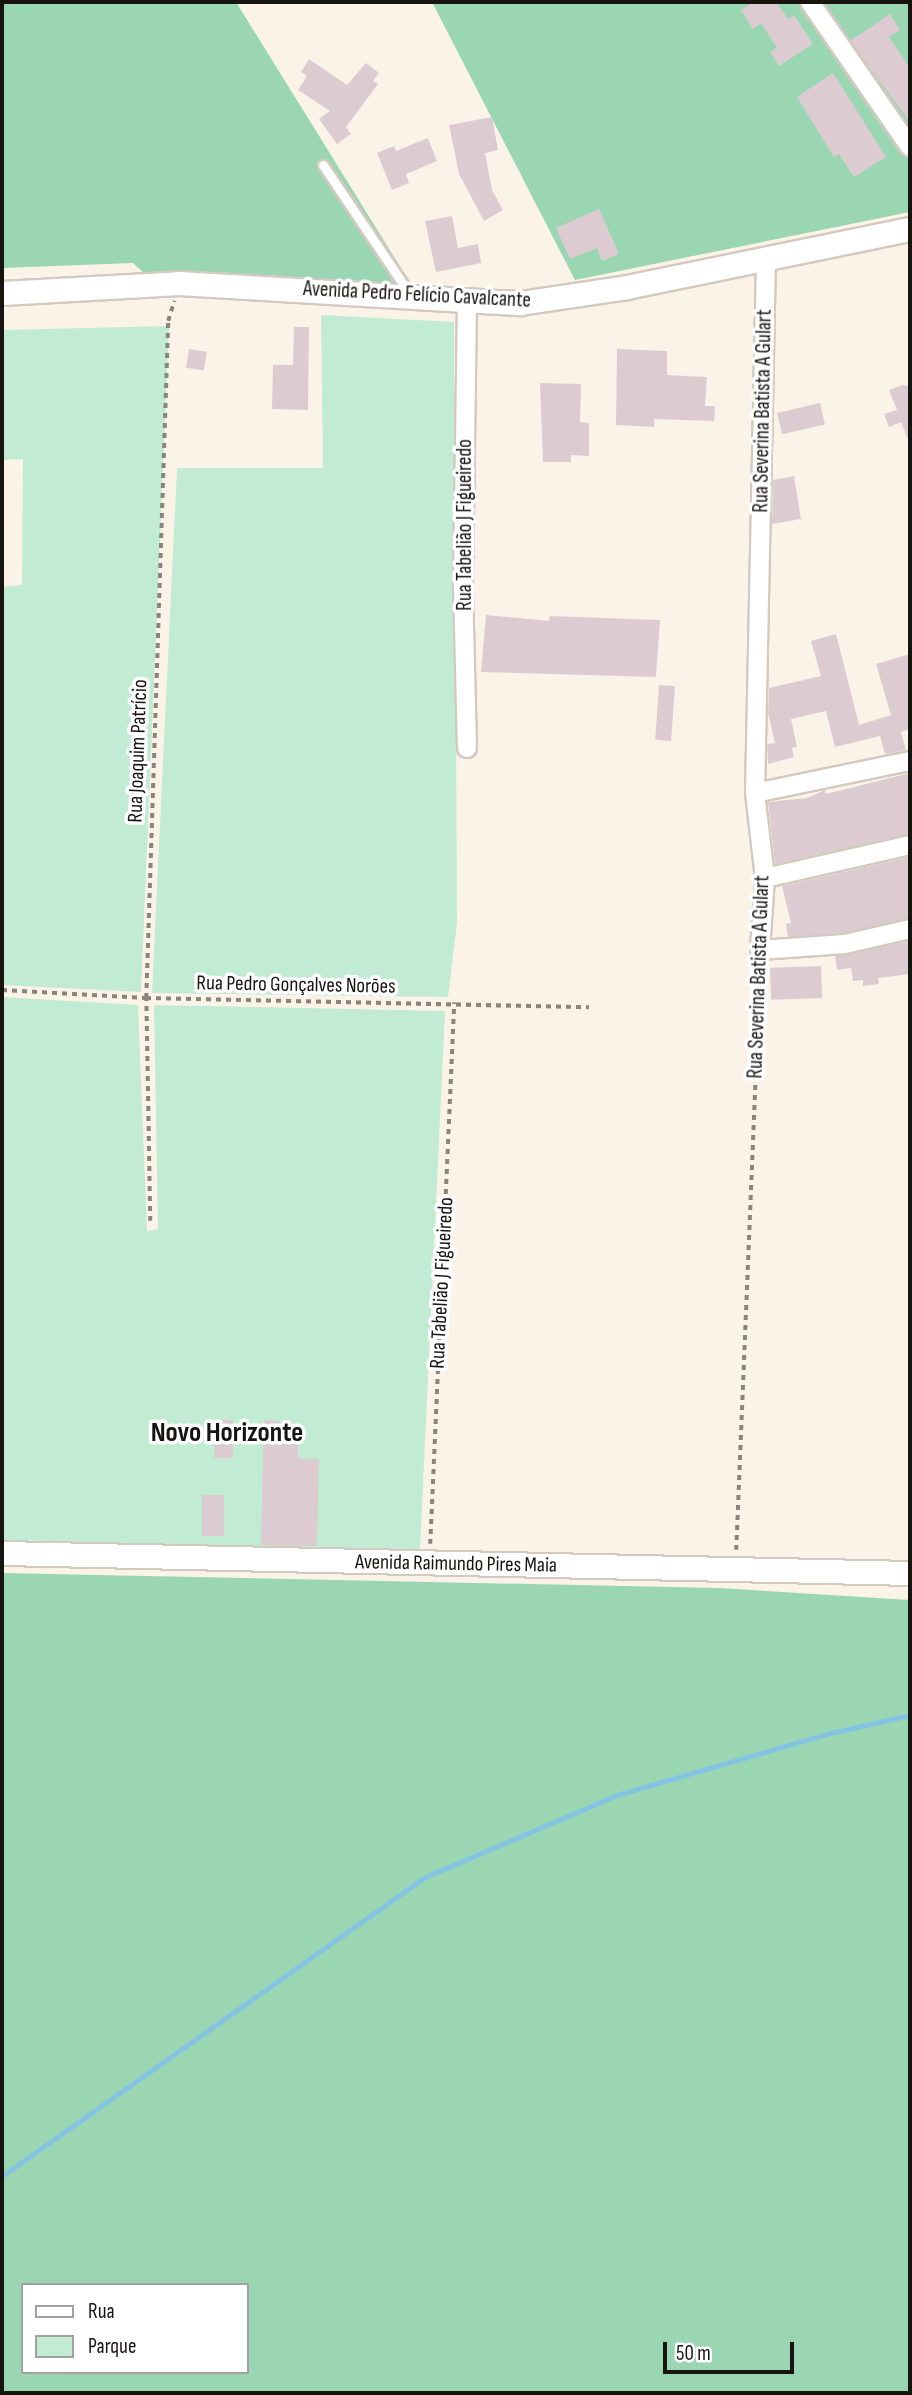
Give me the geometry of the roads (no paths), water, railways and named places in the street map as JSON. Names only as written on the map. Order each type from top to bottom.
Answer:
[{"type":"street","points":[[810,2],[910,147]]},
{"type":"street","name":"Avenida Pedro Felício Cavalcante","points":[[2,293],[179,283],[467,302],[556,300],[910,229]]},
{"type":"street","name":"Rua Severina Batista A Gulart","points":[[766,259],[755,793],[765,878],[760,950],[845,944],[910,929]]},
{"type":"street","name":"Rua Tabelião J Figueiredo","points":[[467,302],[463,588],[467,748]]},
{"type":"street","points":[[755,793],[910,761]]},
{"type":"street","points":[[765,878],[910,845]]},
{"type":"street","name":"Avenida Raimundo Pires Maia","points":[[2,1553],[910,1573]]},
{"type":"lane","points":[[323,165],[412,298]]},
{"type":"waterway","points":[[2,2176],[425,1877],[620,1794],[830,1733],[910,1715]]},
{"type":"district","name":"Novo Horizonte","points":[[227,1433]]}]
